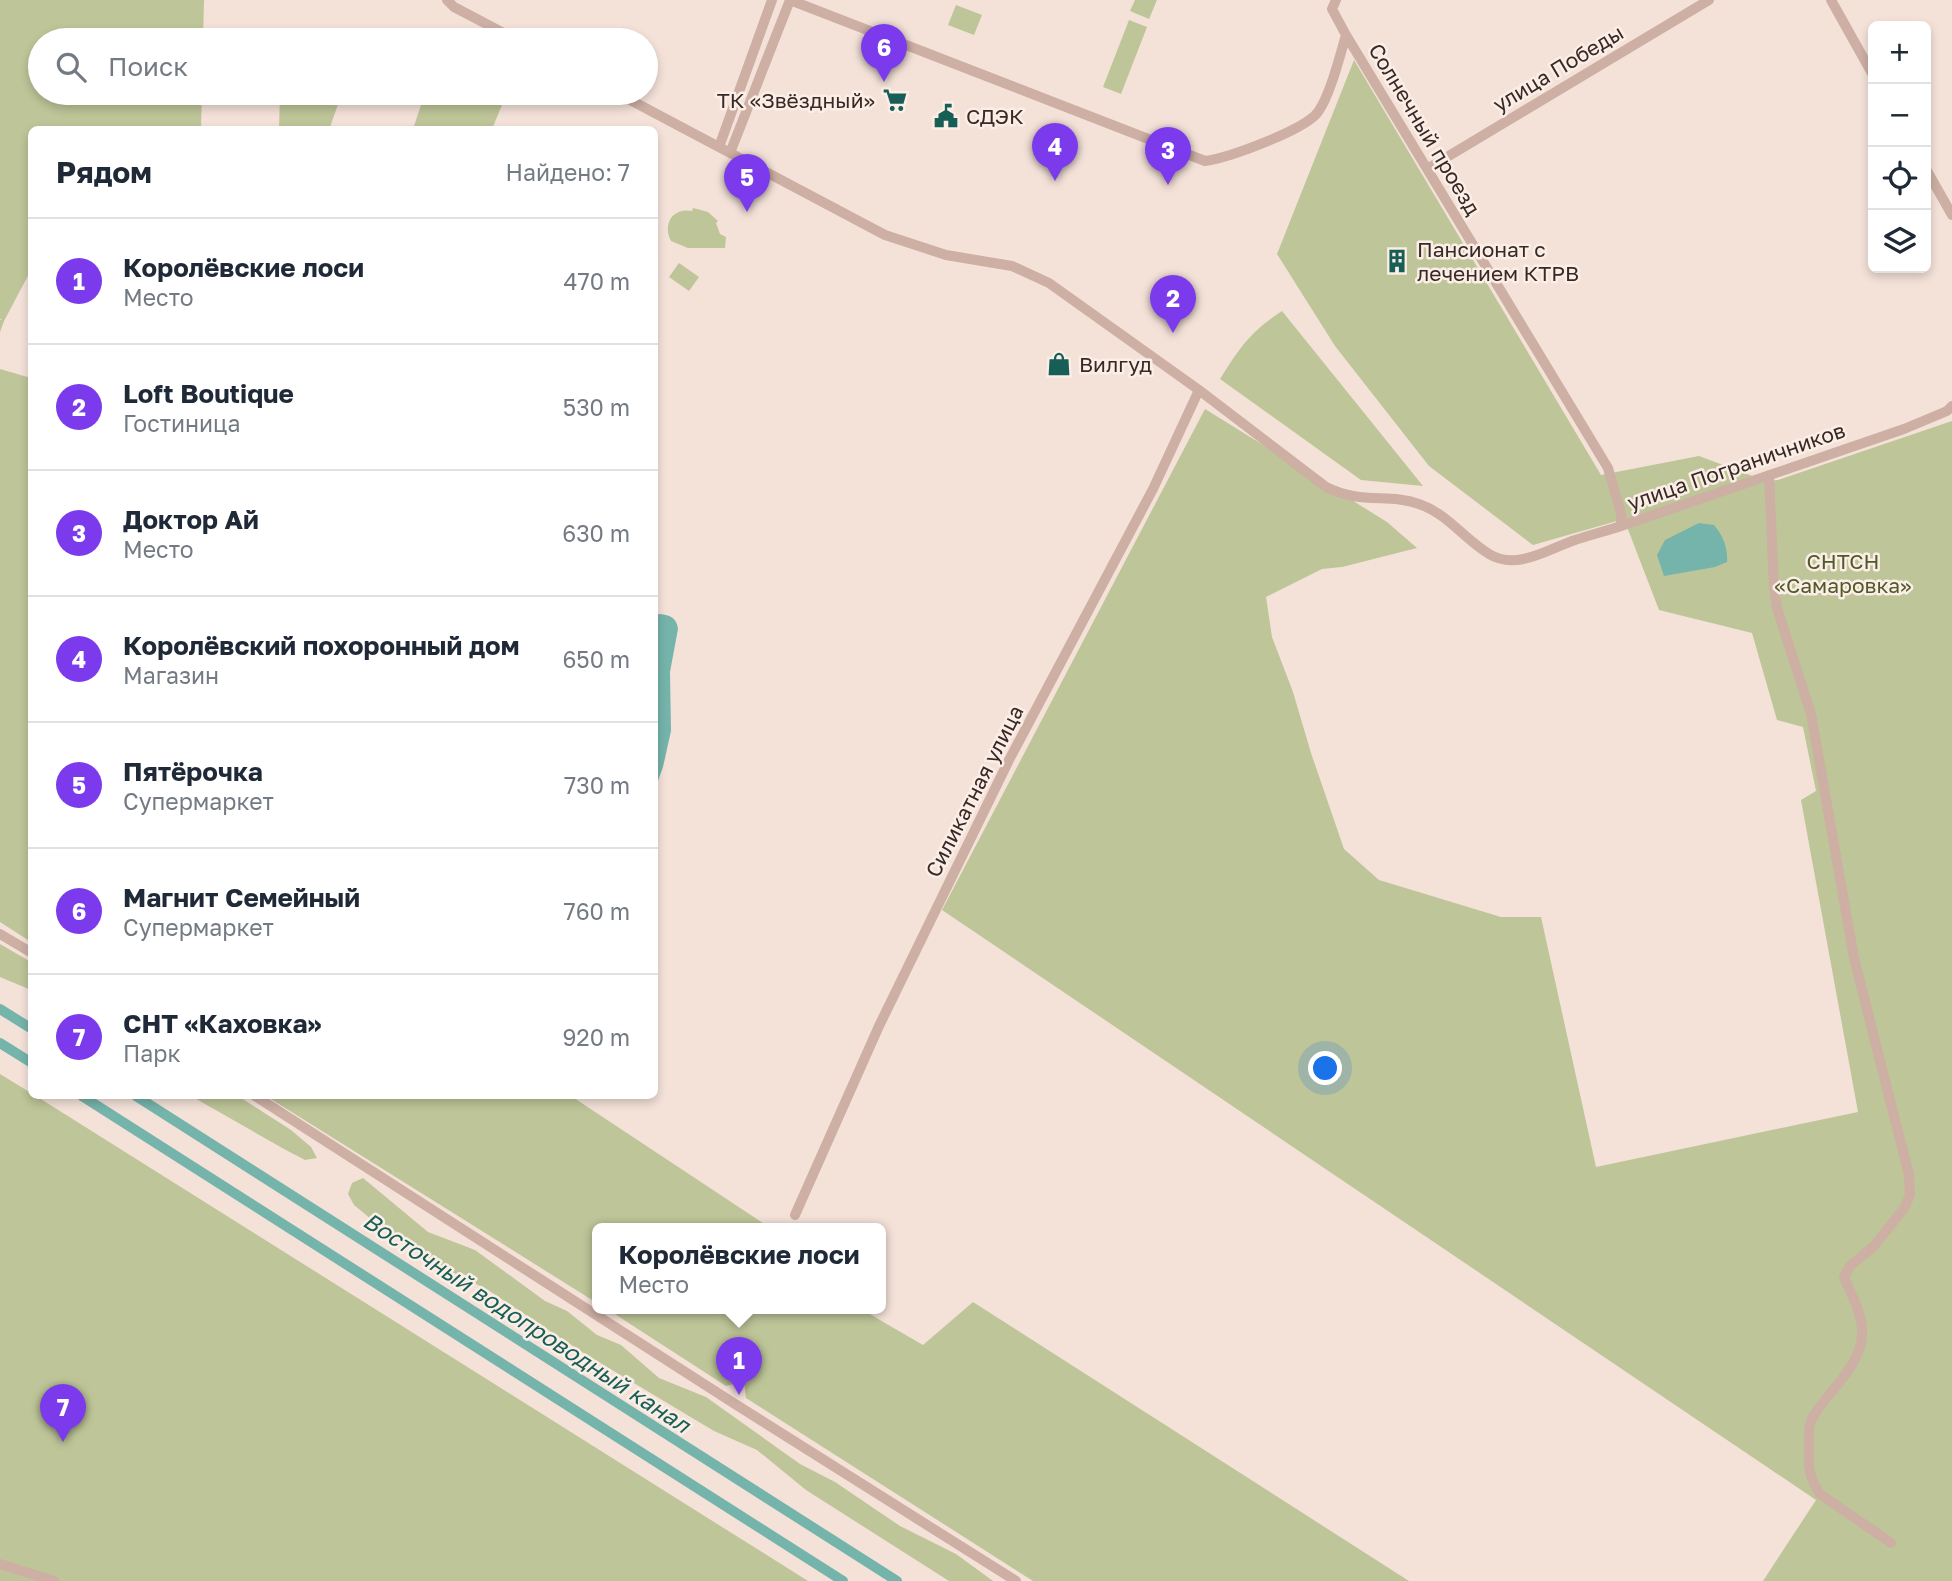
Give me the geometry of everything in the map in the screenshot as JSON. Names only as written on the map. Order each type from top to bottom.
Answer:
[{"type":"street","points":[[447,0],[454,7],[494,28]]},
{"type":"street","points":[[719,147],[772,0]]},
{"type":"street","points":[[730,153],[790,0],[1205,161],[1230,156],[1310,121],[1321,109],[1346,35]]},
{"type":"street","name":"улица Победы","points":[[1427,169],[1709,0]]},
{"type":"street","points":[[1831,0],[1868,66]]},
{"type":"street","name":"Солнечный проезд","points":[[1334,5],[1346,35],[1608,468],[1621,513],[1621,526]]},
{"type":"street","points":[[640,105],[885,235],[936,252],[990,261],[1030,272],[1199,390]]},
{"type":"street","points":[[1931,178],[1952,215]]},
{"type":"street","name":"улица Пограничников","points":[[1199,390],[1297,467],[1335,492],[1362,499],[1417,503],[1447,519],[1489,554],[1512,560],[1530,558],[1574,540],[1904,429],[1952,407]]},
{"type":"street","name":"Силикатная улица","points":[[795,1215],[879,1026],[940,899],[1009,760],[1153,489],[1199,390]]},
{"type":"street","points":[[1769,475],[1777,608],[1811,714],[1854,958],[1909,1175],[1910,1194],[1905,1207],[1874,1246],[1850,1266],[1844,1277],[1861,1321],[1862,1334],[1859,1349],[1849,1371],[1810,1422],[1808,1468],[1812,1482],[1820,1494],[1891,1543]]},
{"type":"street","points":[[0,934],[28,951]]},
{"type":"street","points":[[259,1099],[592,1312]]},
{"type":"street","points":[[594,1314],[1016,1581]]},
{"type":"street","points":[[0,1564],[54,1581]]},
{"type":"green space","points":[[0,0],[204,0],[203,28],[28,28],[28,105],[202,105],[201,126],[28,126],[28,276],[0,332]]},
{"type":"green space","points":[[1135,0],[1157,0],[1149,19],[1130,11]]},
{"type":"green space","points":[[956,5],[982,15],[974,35],[948,25]]},
{"type":"green space","points":[[1129,20],[1147,27],[1121,94],[1103,87]]},
{"type":"green space","name":"СНТСН «Самаровка»","points":[[1354,60],[1601,475],[1699,456],[1766,481],[1778,480],[1952,421],[1952,1581],[1763,1581],[1816,1500],[942,910],[1205,409],[1387,522],[1417,548],[1342,567],[1322,569],[1266,597],[1272,637],[1293,692],[1344,849],[1379,880],[1501,917],[1541,917],[1596,1167],[1858,1112],[1801,800],[1816,791],[1803,727],[1777,720],[1752,633],[1659,610],[1624,519],[1533,545],[1429,466],[1335,346],[1277,254]]},
{"type":"green space","points":[[280,105],[338,105],[330,126],[279,126]]},
{"type":"green space","points":[[421,105],[502,105],[493,126],[414,126]]},
{"type":"green space","points":[[693,208],[708,212],[718,221],[716,223],[720,234],[726,237],[725,248],[688,248],[671,241],[668,229],[671,218],[685,210],[692,211]]},
{"type":"green space","points":[[679,263],[699,277],[689,291],[669,277]]},
{"type":"green space","points":[[1282,311],[1423,486],[1361,480],[1220,379],[1246,341]]},
{"type":"green space","points":[[0,369],[28,377],[28,940],[0,922]]},
{"type":"green space","points":[[0,944],[28,960],[28,989],[0,977]]},
{"type":"green space","points":[[0,1074],[28,1091],[28,1099],[41,1099],[808,1581],[0,1581]]},
{"type":"green space","points":[[196,1099],[243,1099],[291,1130],[311,1147],[317,1158],[305,1160]]},
{"type":"green space","points":[[271,1099],[576,1099],[763,1223],[592,1223],[592,1300]]},
{"type":"green space","points":[[363,1178],[428,1232],[475,1250],[545,1301],[567,1311],[597,1335],[621,1345],[659,1378],[706,1397],[800,1464],[835,1482],[900,1526],[956,1554],[993,1581],[949,1581],[806,1490],[757,1450],[714,1431],[582,1352],[488,1290],[442,1267],[388,1233],[354,1205],[348,1194],[352,1183]]},
{"type":"green space","points":[[973,1302],[1409,1581],[1033,1581],[746,1398],[744,1381],[726,1386],[615,1314],[870,1314],[923,1345]]},
{"type":"water","points":[[1699,523],[1714,525],[1717,529],[1726,547],[1727,562],[1715,567],[1664,576],[1657,555],[1665,540]]},
{"type":"water","points":[[658,614],[672,618],[678,629],[670,672],[671,731],[658,781]]},
{"type":"waterway","name":"Восточный водопроводный канал","points":[[0,1009],[28,1026]]},
{"type":"waterway","name":"Восточный водопроводный канал","points":[[0,1043],[28,1060]]},
{"type":"waterway","name":"Восточный водопроводный канал","points":[[87,1099],[843,1581]]},
{"type":"waterway","name":"Восточный водопроводный канал","points":[[141,1099],[897,1581]]},
{"type":"place","name":"Магнит Семейный","points":[[884,82]]},
{"type":"place","name":"ТК «Звёздный»","points":[[895,100]]},
{"type":"place","name":"СДЭК","points":[[946,116]]},
{"type":"place","name":"Королёвский похоронный дом","points":[[1055,181]]},
{"type":"place","name":"Доктор Ай","points":[[1168,185]]},
{"type":"place","name":"Пятёрочка","points":[[747,212]]},
{"type":"place","name":"Пансионат с лечением КТРВ","points":[[1397,261]]},
{"type":"place","name":"Loft Boutique","points":[[1173,333]]},
{"type":"place","name":"Вилгуд","points":[[1059,364]]},
{"type":"place","name":"Королёвские лоси","points":[[739,1395]]},
{"type":"place","name":"СНТ «Каховка»","points":[[63,1442]]}]
